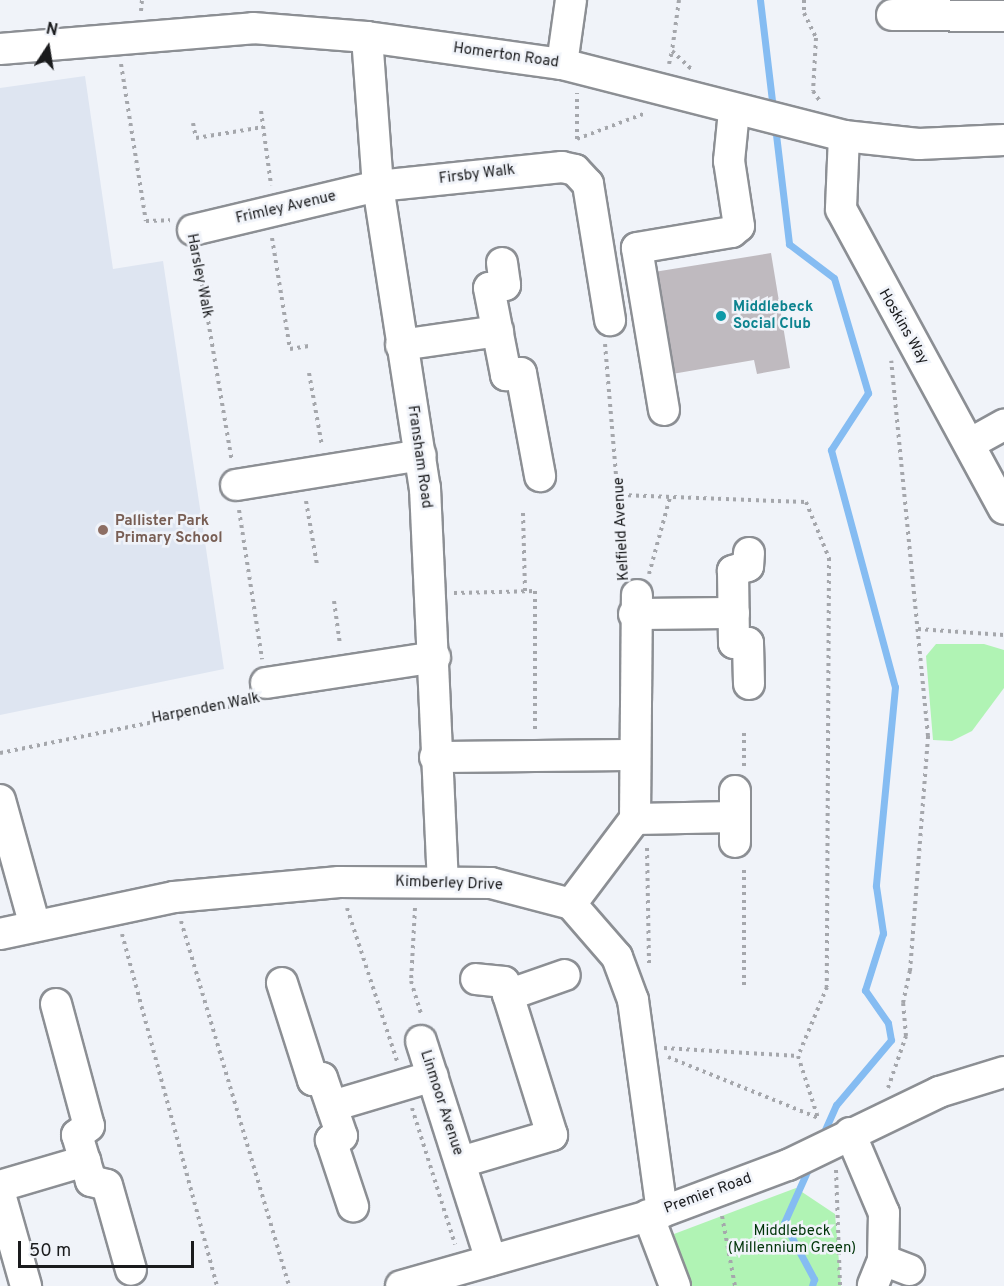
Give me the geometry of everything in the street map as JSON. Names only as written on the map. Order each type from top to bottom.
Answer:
[{"type":"street","points":[[570,66],[571,0]]},
{"type":"street","points":[[892,15],[1004,16]]},
{"type":"street","name":"Homerton Road","points":[[0,49],[118,36],[253,28],[367,37],[570,66],[734,111],[844,136],[919,144],[1004,140]]},
{"type":"street","name":"Fransham Road","points":[[367,37],[378,186],[401,345],[421,455],[432,593],[435,657],[435,757],[430,880]]},
{"type":"street","points":[[664,410],[638,248],[732,232],[739,226],[729,161],[734,111]]},
{"type":"street","name":"Hoskins Way","points":[[844,136],[837,183],[841,209],[857,248],[971,443],[1004,509]]},
{"type":"street","name":"Firsby Walk","points":[[378,186],[545,167],[575,170]]},
{"type":"street","points":[[575,170],[591,196],[610,320]]},
{"type":"street","name":"Frimley Avenue","points":[[193,230],[378,186]]},
{"type":"street","points":[[502,263],[505,285],[489,288],[506,375],[521,373],[540,476]]},
{"type":"street","points":[[401,345],[498,331]]},
{"type":"street","points":[[971,443],[1004,425]]},
{"type":"street","points":[[236,485],[421,455]]},
{"type":"street","points":[[749,553],[748,566],[734,571],[734,643],[748,643],[749,684]]},
{"type":"street","points":[[675,1286],[655,1214],[642,1047],[633,1000],[616,957],[571,904],[640,818],[635,755],[635,605],[734,613]]},
{"type":"street","name":"Harpenden Walk","points":[[266,683],[435,657]]},
{"type":"street","points":[[435,757],[635,755]]},
{"type":"street","points":[[0,800],[34,923]]},
{"type":"street","points":[[640,818],[735,817]]},
{"type":"street","name":"Kimberley Drive","points":[[0,934],[34,923],[115,907],[247,887],[430,880],[491,883],[571,904]]},
{"type":"street","points":[[508,995],[565,975]]},
{"type":"street","points":[[461,1162],[552,1135],[504,982],[476,979]]},
{"type":"street","points":[[282,983],[313,1080],[322,1078],[342,1136],[331,1140],[353,1206]]},
{"type":"street","points":[[56,1004],[89,1126],[77,1135],[91,1181],[107,1185],[131,1270]]},
{"type":"street","name":"Linmoor Avenue","points":[[421,1041],[461,1162],[476,1271]]},
{"type":"street","name":"Premier Road","points":[[401,1286],[476,1271],[655,1214],[788,1165],[835,1130],[878,1119],[1004,1072]]},
{"type":"street","points":[[332,1107],[433,1076]]},
{"type":"street","points":[[835,1130],[884,1213],[888,1272]]},
{"type":"street","points":[[0,1186],[85,1161]]},
{"type":"street","points":[[0,1194],[26,1286]]},
{"type":"path","points":[[679,0],[672,51],[695,73]]},
{"type":"path","points":[[804,0],[804,14],[816,38],[813,91],[844,136]]},
{"type":"path","name":"Harsley Walk","points":[[118,36],[146,221],[181,219],[193,230],[236,485],[266,683]]},
{"type":"path","points":[[570,66],[575,170]]},
{"type":"path","points":[[261,111],[271,212],[290,349],[309,346]]},
{"type":"path","points":[[193,123],[196,138],[263,127]]},
{"type":"path","name":"Kelfield Avenue","points":[[610,320],[603,324],[621,495],[625,594],[635,605]]},
{"type":"path","points":[[878,1119],[906,1036],[903,1002],[910,971],[928,736],[891,354]]},
{"type":"path","points":[[309,373],[317,565]]},
{"type":"path","points":[[621,495],[806,502],[829,558],[827,987],[798,1056],[835,1130],[840,1286]]},
{"type":"path","points":[[635,605],[644,591],[670,497]]},
{"type":"path","points":[[523,513],[525,592]]},
{"type":"path","points":[[432,593],[535,591],[536,756]]},
{"type":"path","points":[[334,601],[344,670]]},
{"type":"path","points":[[918,630],[1004,635]]},
{"type":"path","name":"Harpenden Walk","points":[[0,753],[266,700],[266,683]]},
{"type":"path","points":[[744,728],[744,789],[735,817],[744,846],[744,985]]},
{"type":"path","points":[[640,818],[649,969]]},
{"type":"path","name":"Linmoor Avenue","points":[[421,1041],[430,1040],[411,981],[430,880]]},
{"type":"path","points":[[174,897],[289,1286]]},
{"type":"path","points":[[115,907],[217,1286]]},
{"type":"path","points":[[642,1047],[798,1056]]},
{"type":"path","points":[[642,1047],[835,1130]]},
{"type":"path","points":[[717,1191],[735,1286]]},
{"type":"shaded area","name":"Pallister Park Primary School","points":[[85,76],[113,269],[163,261],[224,669],[0,715],[0,88]]},
{"type":"green space","points":[[936,644],[984,644],[1004,650],[1004,688],[972,731],[952,741],[933,740],[926,656]]},
{"type":"green space","name":"Middlebeck (Millennium Green)","points":[[796,1188],[835,1214],[841,1286],[684,1286],[674,1234]]},
{"type":"building","name":"Middlebeck Social Club","points":[[771,253],[790,368],[757,374],[754,360],[672,374],[654,272]]},
{"type":"waterway","points":[[760,0],[773,109]]},
{"type":"waterway","points":[[775,126],[789,244],[834,278],[868,393],[831,450],[895,687],[876,886],[883,933],[865,990],[888,1023],[891,1040],[836,1105],[822,1137]]},
{"type":"waterway","points":[[809,1167],[784,1223],[814,1279],[812,1286]]},
{"type":"place","name":"Middlebeck Social Club","points":[[721,316]]},
{"type":"place","name":"Pallister Park Primary School","points":[[103,530]]}]
